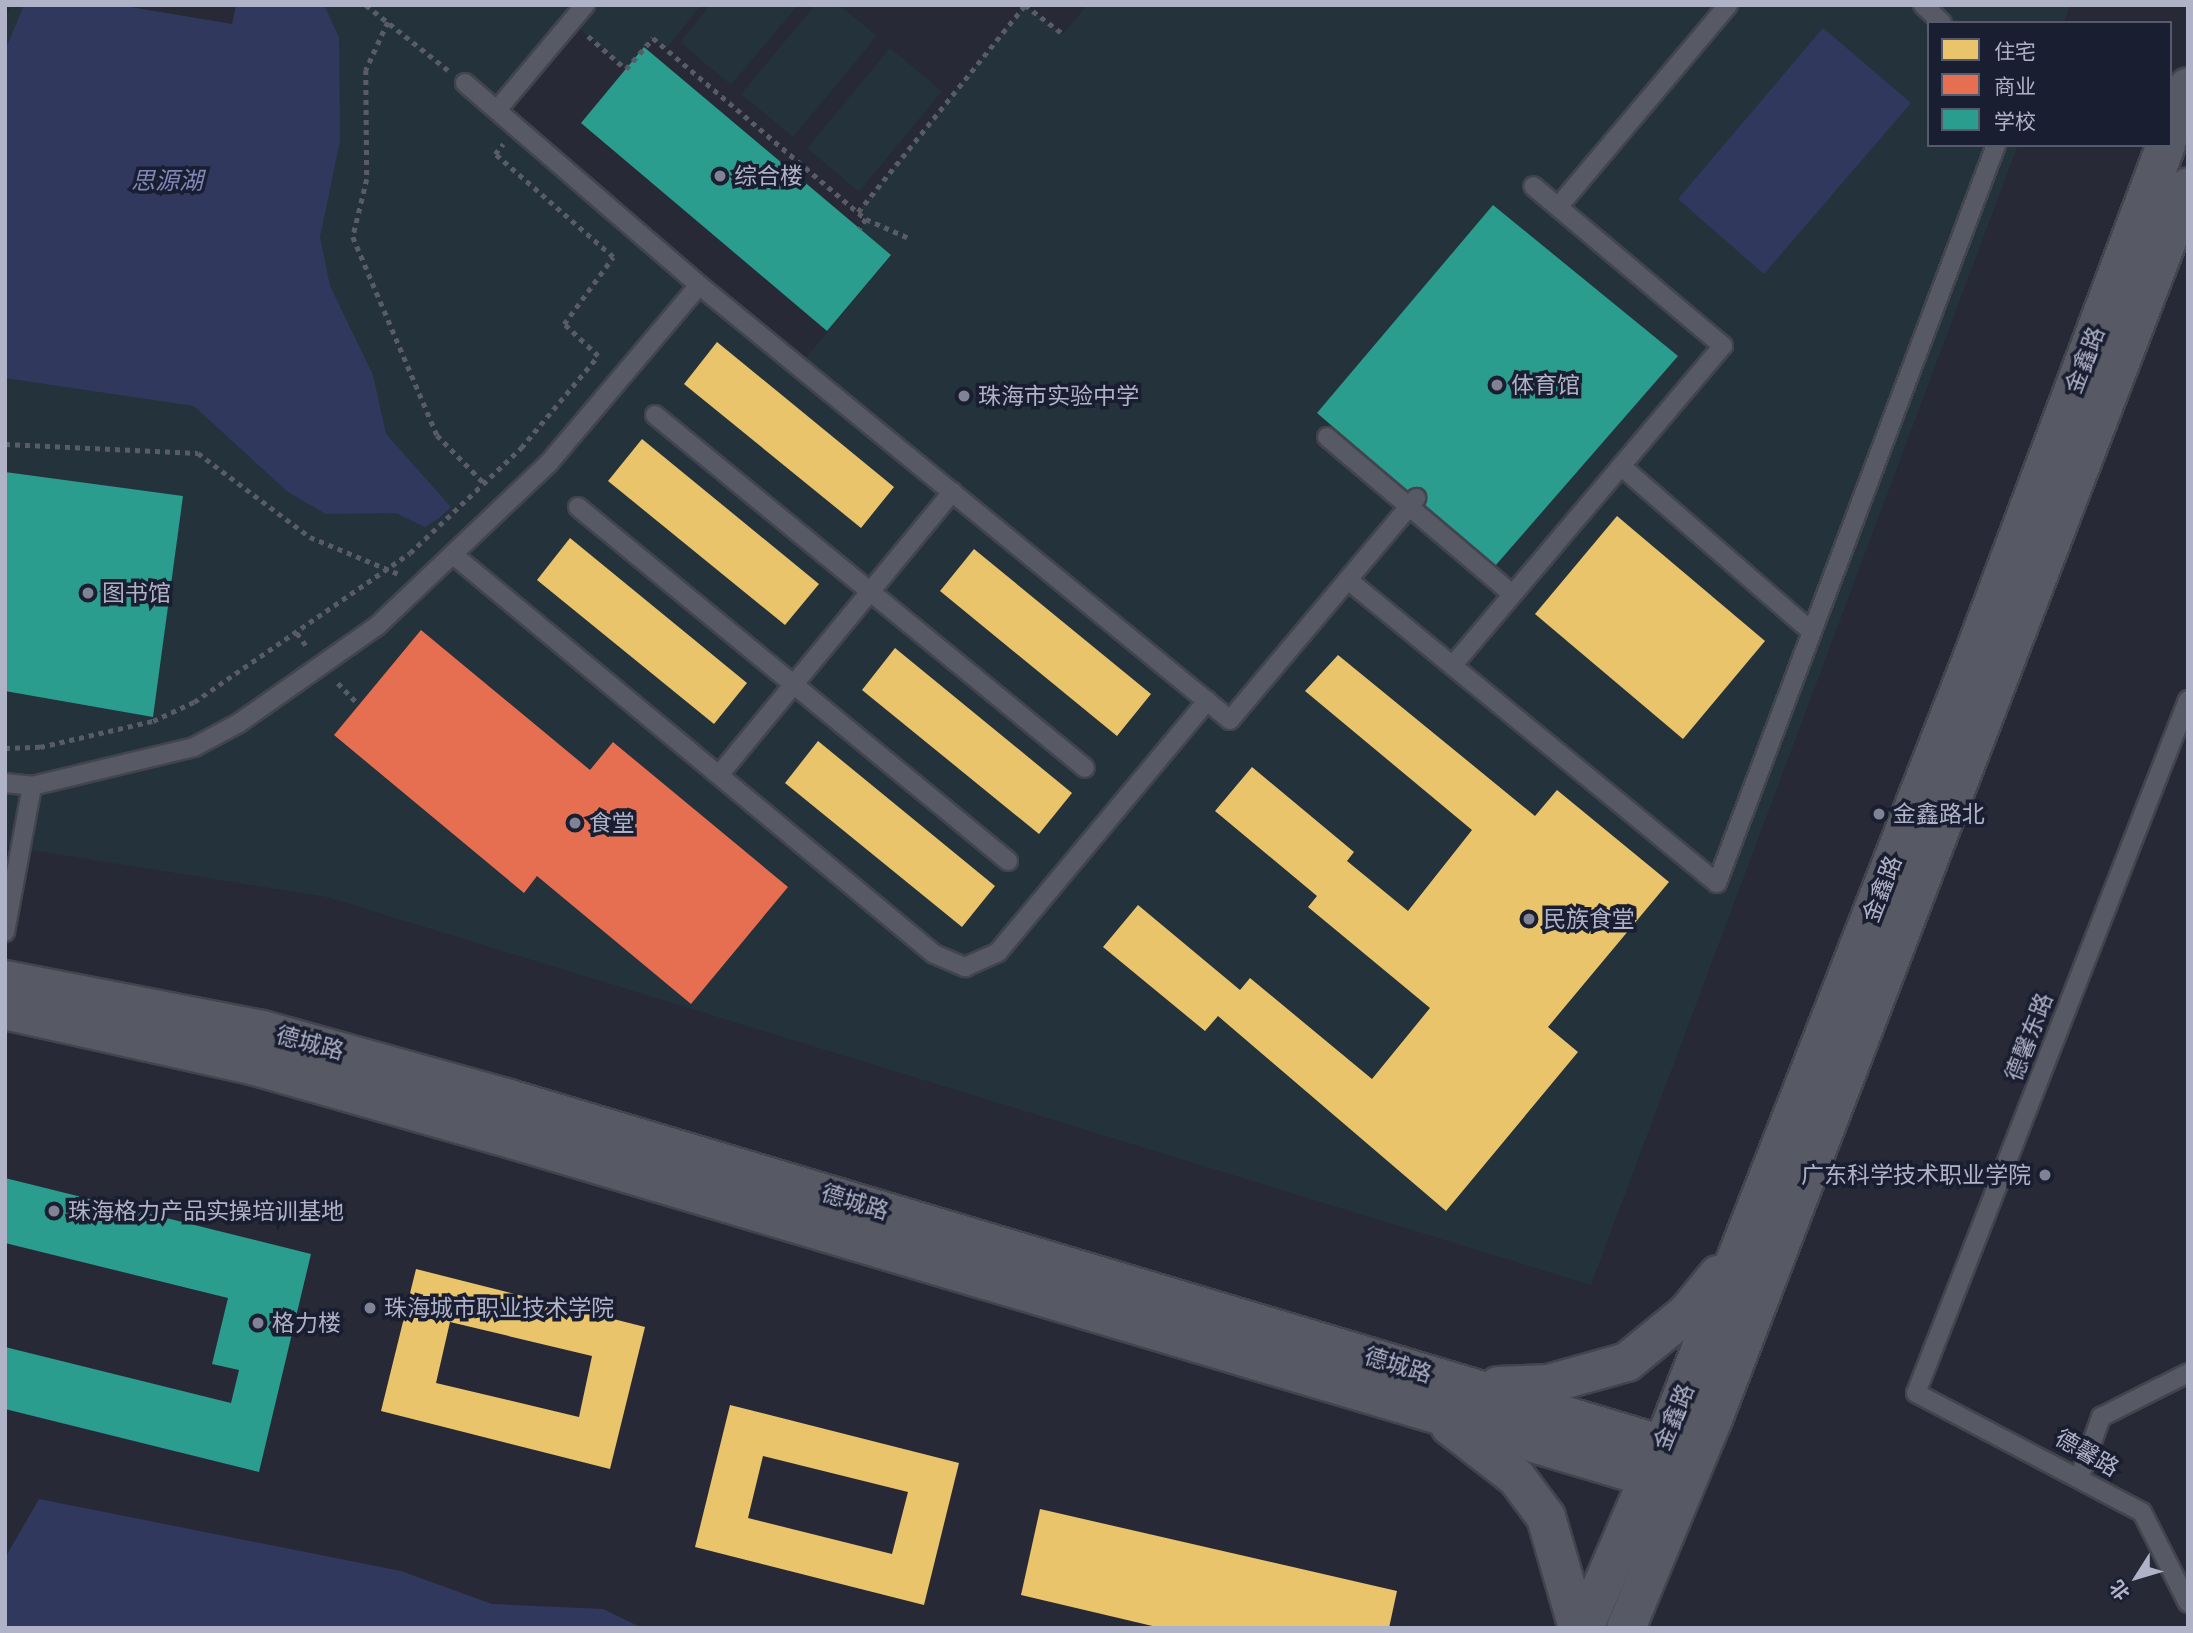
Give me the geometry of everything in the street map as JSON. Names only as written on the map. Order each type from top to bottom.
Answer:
[{"type":"street","points":[[2172,129],[2188,87]]},
{"type":"street","name":"金鑫路","points":[[1626,1628],[1672,1466],[1740,1249],[2165,147]]},
{"type":"street","name":"金鑫路","points":[[1581,1628],[1672,1466],[2188,187]]},
{"type":"street","name":"德城路","points":[[5,980],[262,1030],[506,1098],[1468,1387],[1672,1466]]},
{"type":"street","name":"德城路","points":[[5,1010],[282,1074],[1426,1409],[1672,1466]]},
{"type":"street","points":[[1468,1387],[1548,1384],[1627,1362],[1687,1313],[1740,1249]]},
{"type":"street","points":[[1426,1409],[1517,1478],[1546,1517],[1581,1628]]},
{"type":"lane","points":[[497,110],[585,5]]},
{"type":"lane","points":[[1558,207],[1728,5]]},
{"type":"lane","points":[[1923,5],[1940,21]]},
{"type":"lane","points":[[465,83],[699,285],[1230,720],[1413,503]]},
{"type":"lane","points":[[1348,580],[1717,883],[1995,147]]},
{"type":"lane","points":[[1453,665],[1723,346],[1533,186]]},
{"type":"lane","points":[[5,783],[32,786],[194,747],[315,671],[456,557],[506,506],[699,285]]},
{"type":"lane","points":[[655,415],[1085,768]]},
{"type":"lane","points":[[1327,437],[1413,503],[1512,594]]},
{"type":"lane","points":[[1621,466],[1812,632]]},
{"type":"lane","points":[[719,775],[952,492]]},
{"type":"lane","points":[[578,507],[1008,861]]},
{"type":"lane","points":[[456,557],[934,954],[965,967],[998,952],[1208,701]]},
{"type":"lane","name":"德馨东路","points":[[1916,1393],[2188,700]]},
{"type":"lane","points":[[5,932],[32,786]]},
{"type":"lane","points":[[2080,1476],[2101,1417],[2188,1373]]},
{"type":"lane","name":"德馨路","points":[[1916,1393],[2080,1476],[2142,1512],[2188,1603]]},
{"type":"path","points":[[366,5],[465,83]]},
{"type":"path","points":[[858,212],[1025,5],[1063,34]]},
{"type":"path","points":[[388,22],[366,71],[367,179],[354,237],[437,435],[506,506]]},
{"type":"path","points":[[625,69],[653,38],[866,219],[911,239]]},
{"type":"path","points":[[5,748],[40,747],[153,721],[194,702],[386,571],[484,483],[598,356],[565,324],[613,257],[495,154],[515,126]]},
{"type":"path","points":[[860,229],[866,219]]},
{"type":"path","points":[[5,444],[198,453],[310,537],[386,571],[429,581]]},
{"type":"shaded area","name":"珠海市实验中学","points":[[11,5],[118,5],[232,24],[236,5],[701,5],[666,49],[652,38],[626,69],[571,21],[497,110],[799,366],[891,256],[860,229],[866,219],[858,212],[1025,5],[1063,34],[1087,5],[2070,5],[2065,21],[1927,21],[1927,147],[2017,147],[1591,1285],[327,897],[5,846],[5,19]],"holes":[[[421,630],[590,770],[614,742],[784,891],[691,1004],[537,876],[524,892],[334,735]]]},
{"type":"shaded area","points":[[710,5],[798,5],[731,85],[680,42]]},
{"type":"shaded area","points":[[815,5],[839,5],[877,36],[793,137],[741,94]]},
{"type":"shaded area","points":[[890,48],[942,91],[859,192],[807,148]]},
{"type":"water","name":"思源湖","points":[[24,5],[118,5],[232,24],[236,5],[324,5],[339,37],[340,141],[320,237],[330,286],[373,375],[386,434],[451,507],[439,518],[425,527],[396,513],[326,514],[288,492],[194,406],[5,378],[5,51]]},
{"type":"water","points":[[1823,28],[1911,103],[1764,274],[1678,199]]},
{"type":"water","points":[[39,1499],[401,1571],[492,1604],[603,1609],[642,1628],[5,1628],[5,1558]]},
{"type":"building: 住宅","points":[[717,342],[894,487],[861,528],[684,384]]},
{"type":"building: 住宅","points":[[642,439],[819,584],[785,625],[608,481]]},
{"type":"building: 住宅","points":[[1617,516],[1765,641],[1683,739],[1535,614]]},
{"type":"building: 住宅","points":[[570,538],[747,683],[714,724],[537,580]]},
{"type":"building: 住宅","points":[[974,549],[1151,694],[1117,736],[940,591]]},
{"type":"building: 住宅","points":[[895,648],[1072,793],[1039,834],[862,690]]},
{"type":"building: 住宅","points":[[1338,655],[1535,816],[1557,790],[1669,882],[1548,1027],[1578,1052],[1446,1211],[1218,1016],[1205,1031],[1103,947],[1138,905],[1240,990],[1250,978],[1372,1079],[1430,1008],[1308,907],[1317,896],[1215,811],[1252,767],[1354,852],[1347,861],[1408,911],[1472,830],[1305,691]]},
{"type":"building: 住宅","points":[[818,741],[995,886],[962,927],[785,783]]},
{"type":"building: 住宅","points":[[416,1269],[645,1327],[610,1469],[381,1411]],"holes":[[[450,1322],[592,1356],[579,1417],[436,1383]]]},
{"type":"building: 住宅","points":[[730,1405],[959,1463],[924,1605],[695,1547]],"holes":[[[763,1456],[908,1492],[892,1554],[748,1518]]]},
{"type":"building: 住宅","points":[[1040,1509],[1397,1591],[1389,1628],[1161,1628],[1021,1595]]},
{"type":"building: 商业","name":"食堂","points":[[421,630],[590,770],[613,742],[788,887],[691,1004],[537,876],[524,893],[334,735]]},
{"type":"building: 学校","name":"综合楼","points":[[644,47],[891,255],[827,331],[581,123]]},
{"type":"building: 学校","name":"体育馆","points":[[1493,205],[1678,356],[1495,566],[1317,413]]},
{"type":"building: 学校","name":"图书馆","points":[[5,472],[183,496],[153,717],[5,691]]},
{"type":"building: 学校","name":"格力楼","points":[[5,1178],[311,1254],[259,1472],[5,1409],[5,1347],[231,1403],[239,1370],[212,1364],[228,1298],[5,1243]]},
{"type":"place","name":"综合楼","points":[[720,176]]},
{"type":"place","name":"体育馆","points":[[1497,385]]},
{"type":"place","name":"珠海市实验中学","points":[[964,396]]},
{"type":"place","name":"图书馆","points":[[88,593]]},
{"type":"place","name":"金鑫路北","points":[[1879,814]]},
{"type":"place","name":"食堂","points":[[575,823]]},
{"type":"place","name":"民族食堂","points":[[1529,919]]},
{"type":"place","name":"广东科学技术职业学院","points":[[2045,1175]]},
{"type":"place","name":"珠海格力产品实操培训基地","points":[[54,1211]]},
{"type":"place","name":"珠海城市职业技术学院","points":[[370,1308]]},
{"type":"place","name":"格力楼","points":[[258,1323]]}]
